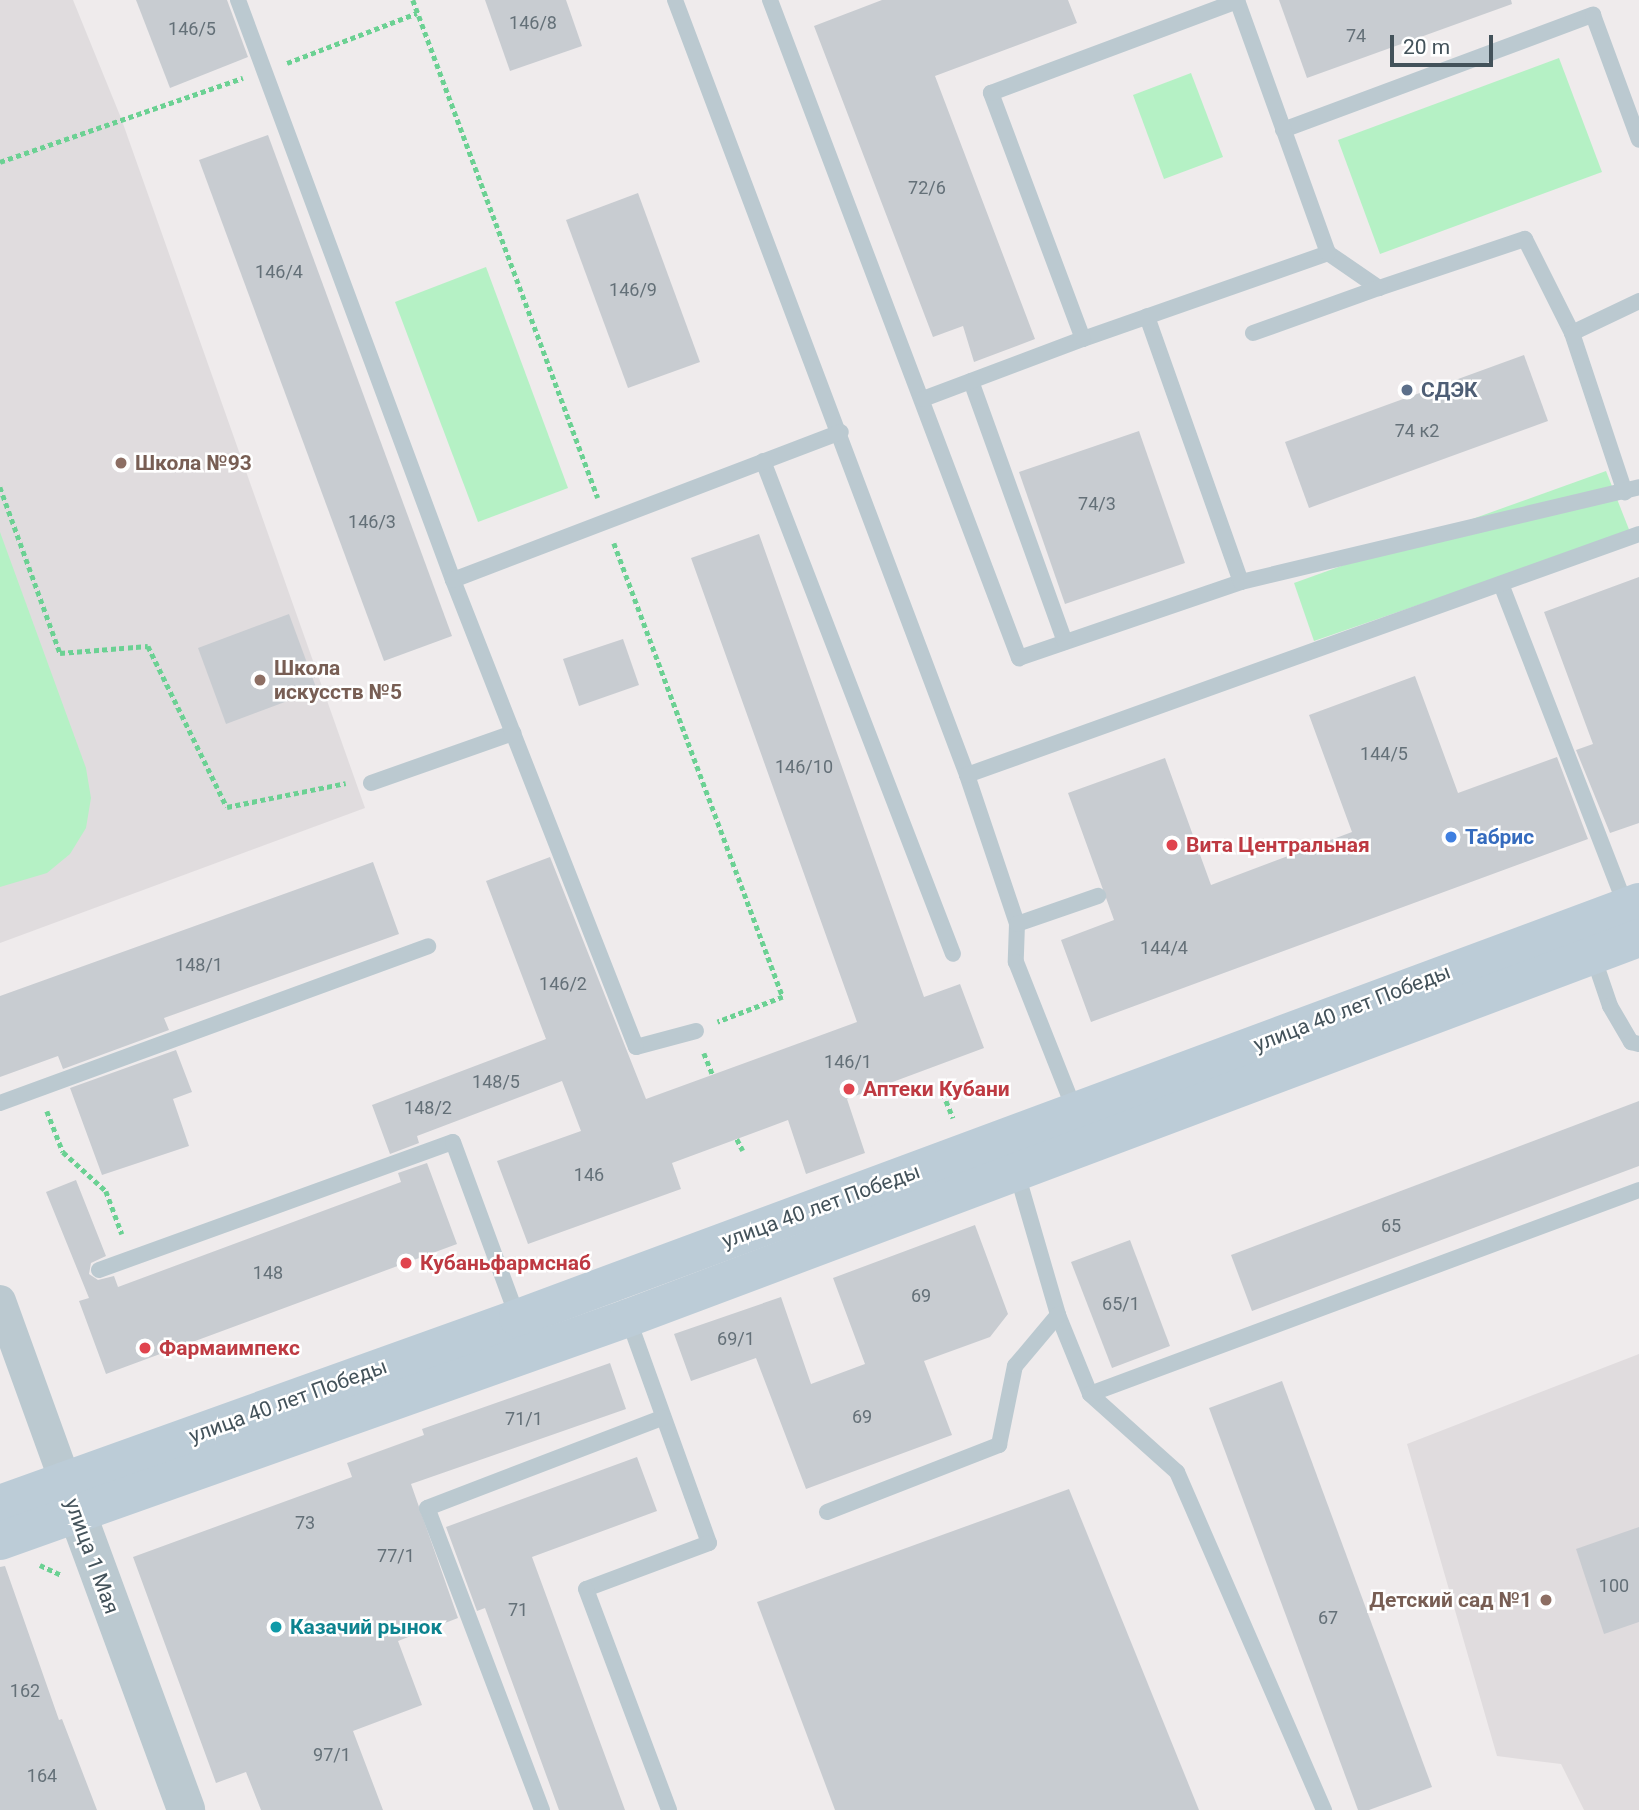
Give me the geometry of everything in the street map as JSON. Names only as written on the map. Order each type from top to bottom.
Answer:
[{"type":"main road","name":"улица 40 лет Победы","points":[[0,1504],[71,1498],[524,1336],[1082,1129],[1593,956],[1635,916]]},
{"type":"main road","name":"улица 40 лет Победы","points":[[1082,1129],[1635,916]]},
{"type":"main road","name":"улица 40 лет Победы","points":[[524,1336],[628,1318],[1010,1155]]},
{"type":"main road","points":[[0,1541],[71,1498]]},
{"type":"street","name":"улица 1 Мая","points":[[0,1301],[186,1810]]},
{"type":"lane","points":[[238,0],[453,579],[636,1047],[696,1031]]},
{"type":"lane","points":[[675,0],[841,432],[967,775],[1017,924],[1016,962],[1082,1129]]},
{"type":"lane","points":[[771,0],[1019,658],[1241,582],[1632,490],[1572,333],[1525,239],[1253,332]]},
{"type":"lane","points":[[1083,339],[990,93],[1237,0],[1328,253],[1379,288]]},
{"type":"lane","points":[[1283,130],[1593,15],[1639,140]]},
{"type":"lane","points":[[923,399],[1083,339],[1328,253]]},
{"type":"lane","points":[[1572,333],[1639,301]]},
{"type":"lane","points":[[1147,316],[1241,582]]},
{"type":"lane","points":[[971,380],[1065,642]]},
{"type":"lane","points":[[453,579],[841,432]]},
{"type":"lane","points":[[763,461],[953,954]]},
{"type":"lane","points":[[967,775],[1639,534]]},
{"type":"lane","points":[[1501,584],[1635,916]]},
{"type":"lane","points":[[371,783],[513,733]]},
{"type":"lane","points":[[1017,924],[1098,896]]},
{"type":"lane","points":[[0,1103],[428,946]]},
{"type":"lane","points":[[1593,956],[1611,1006],[1631,1042],[1639,1044]]},
{"type":"lane","points":[[99,1270],[453,1142],[524,1336]]},
{"type":"lane","points":[[1010,1155],[1058,1315],[1090,1394],[1122,1427],[1177,1472],[1324,1810]]},
{"type":"lane","points":[[1090,1394],[1639,1191]]},
{"type":"lane","points":[[827,1512],[999,1445],[1015,1366],[1058,1315]]},
{"type":"lane","points":[[628,1318],[662,1419],[709,1543],[586,1589],[669,1810]]},
{"type":"lane","points":[[542,1810],[427,1508],[662,1419]]},
{"type":"path","points":[[412,0],[783,997],[696,1031],[713,1075]]},
{"type":"path","points":[[0,163],[264,71],[417,13]]},
{"type":"path","points":[[0,487],[60,653],[148,646],[226,807],[330,783],[371,783]]},
{"type":"path","points":[[39,1088],[63,1152],[106,1191],[131,1258]]},
{"type":"path","points":[[943,1093],[956,1126]]},
{"type":"path","points":[[737,1139],[743,1152]]},
{"type":"shaded area","name":"Школа №93","points":[[0,0],[73,0],[121,118],[365,808],[0,943]]},
{"type":"shaded area","name":"Детский сад №1","points":[[1639,1354],[1639,1810],[1584,1810],[1561,1764],[1497,1756],[1407,1444]]},
{"type":"green space","points":[[1559,58],[1602,172],[1380,254],[1338,140]]},
{"type":"green space","points":[[1191,73],[1223,157],[1164,179],[1133,95]]},
{"type":"green space","points":[[486,267],[568,488],[478,522],[395,302]]},
{"type":"green space","points":[[1606,471],[1630,532],[1314,641],[1294,583]]},
{"type":"green space","points":[[0,532],[86,768],[91,798],[86,828],[70,854],[47,873],[0,887]]},
{"type":"building","points":[[136,0],[227,0],[248,57],[170,88]]},
{"type":"building","points":[[485,0],[566,0],[582,46],[510,71]]},
{"type":"building","points":[[882,0],[1068,0],[1077,23],[935,76],[1035,339],[974,362],[963,326],[933,337],[814,26]]},
{"type":"building","points":[[1279,0],[1511,0],[1512,4],[1307,78]]},
{"type":"building","points":[[268,135],[452,636],[384,661],[199,160]]},
{"type":"building","points":[[638,193],[700,362],[628,388],[566,220]]},
{"type":"building","points":[[1524,355],[1548,421],[1309,508],[1285,442]]},
{"type":"building","points":[[1139,431],[1185,563],[1065,604],[1019,472]]},
{"type":"building","points":[[759,534],[924,997],[960,984],[984,1048],[847,1099],[865,1153],[806,1174],[788,1120],[672,1163],[681,1189],[528,1244],[497,1161],[581,1131],[562,1081],[417,1136],[419,1143],[390,1154],[372,1105],[546,1039],[486,881],[550,857],[646,1099],[857,1022],[691,558]]},
{"type":"building","points":[[1639,577],[1639,823],[1610,833],[1576,750],[1593,744],[1544,612]]},
{"type":"building","points":[[289,614],[317,690],[226,724],[198,648]]},
{"type":"building","points":[[623,639],[639,685],[579,706],[563,659]]},
{"type":"building","points":[[1415,676],[1458,793],[1557,757],[1588,839],[1091,1022],[1061,940],[1114,920],[1068,793],[1165,758],[1211,885],[1352,832],[1309,715]]},
{"type":"building","points":[[373,862],[399,934],[164,1018],[169,1030],[63,1069],[58,1056],[0,1077],[0,996]]},
{"type":"building","points":[[176,1050],[192,1092],[173,1099],[189,1146],[102,1175],[70,1088]]},
{"type":"building","points":[[1639,1101],[1639,1166],[1252,1311],[1231,1255]]},
{"type":"building","points":[[427,1163],[457,1244],[106,1374],[79,1301],[89,1298],[46,1192],[76,1180],[106,1256],[91,1263],[89,1274],[98,1280],[114,1276],[118,1287],[401,1182],[398,1173]]},
{"type":"building","points":[[975,1225],[1008,1314],[990,1337],[924,1361],[952,1435],[806,1489],[756,1358],[691,1381],[674,1334],[781,1297],[811,1384],[865,1364],[833,1278]]},
{"type":"building","points":[[1130,1240],[1170,1346],[1112,1368],[1071,1262]]},
{"type":"building","name":"Казачий рынок","points":[[610,1363],[626,1409],[411,1484],[458,1618],[398,1641],[422,1705],[353,1731],[383,1810],[261,1810],[246,1772],[216,1783],[133,1557],[352,1477],[347,1463],[424,1435],[422,1429]]},
{"type":"building","points":[[1282,1381],[1432,1787],[1369,1810],[1358,1810],[1209,1408]]},
{"type":"building","points":[[637,1457],[657,1511],[532,1557],[625,1810],[559,1810],[485,1608],[477,1611],[446,1527]]},
{"type":"building","points":[[1069,1489],[1199,1810],[835,1810],[757,1602]]},
{"type":"building","points":[[1639,1527],[1639,1622],[1604,1634],[1576,1549]]},
{"type":"building","points":[[5,1566],[59,1720],[62,1719],[97,1810],[0,1810],[0,1567]]},
{"type":"place","name":"СДЭК","points":[[1407,390]]},
{"type":"place","name":"Школа №93","points":[[121,463]]},
{"type":"place","name":"Школа искусств №5","points":[[260,680]]},
{"type":"place","name":"Табрис","points":[[1451,837]]},
{"type":"place","name":"Вита Центральная","points":[[1172,845]]},
{"type":"place","name":"Аптеки Кубани","points":[[849,1089]]},
{"type":"place","name":"Кубаньфармснаб","points":[[406,1263]]},
{"type":"place","name":"Фармаимпекс","points":[[145,1348]]},
{"type":"place","name":"Детский сад №1","points":[[1546,1600]]},
{"type":"place","name":"Казачий рынок","points":[[276,1627]]}]
